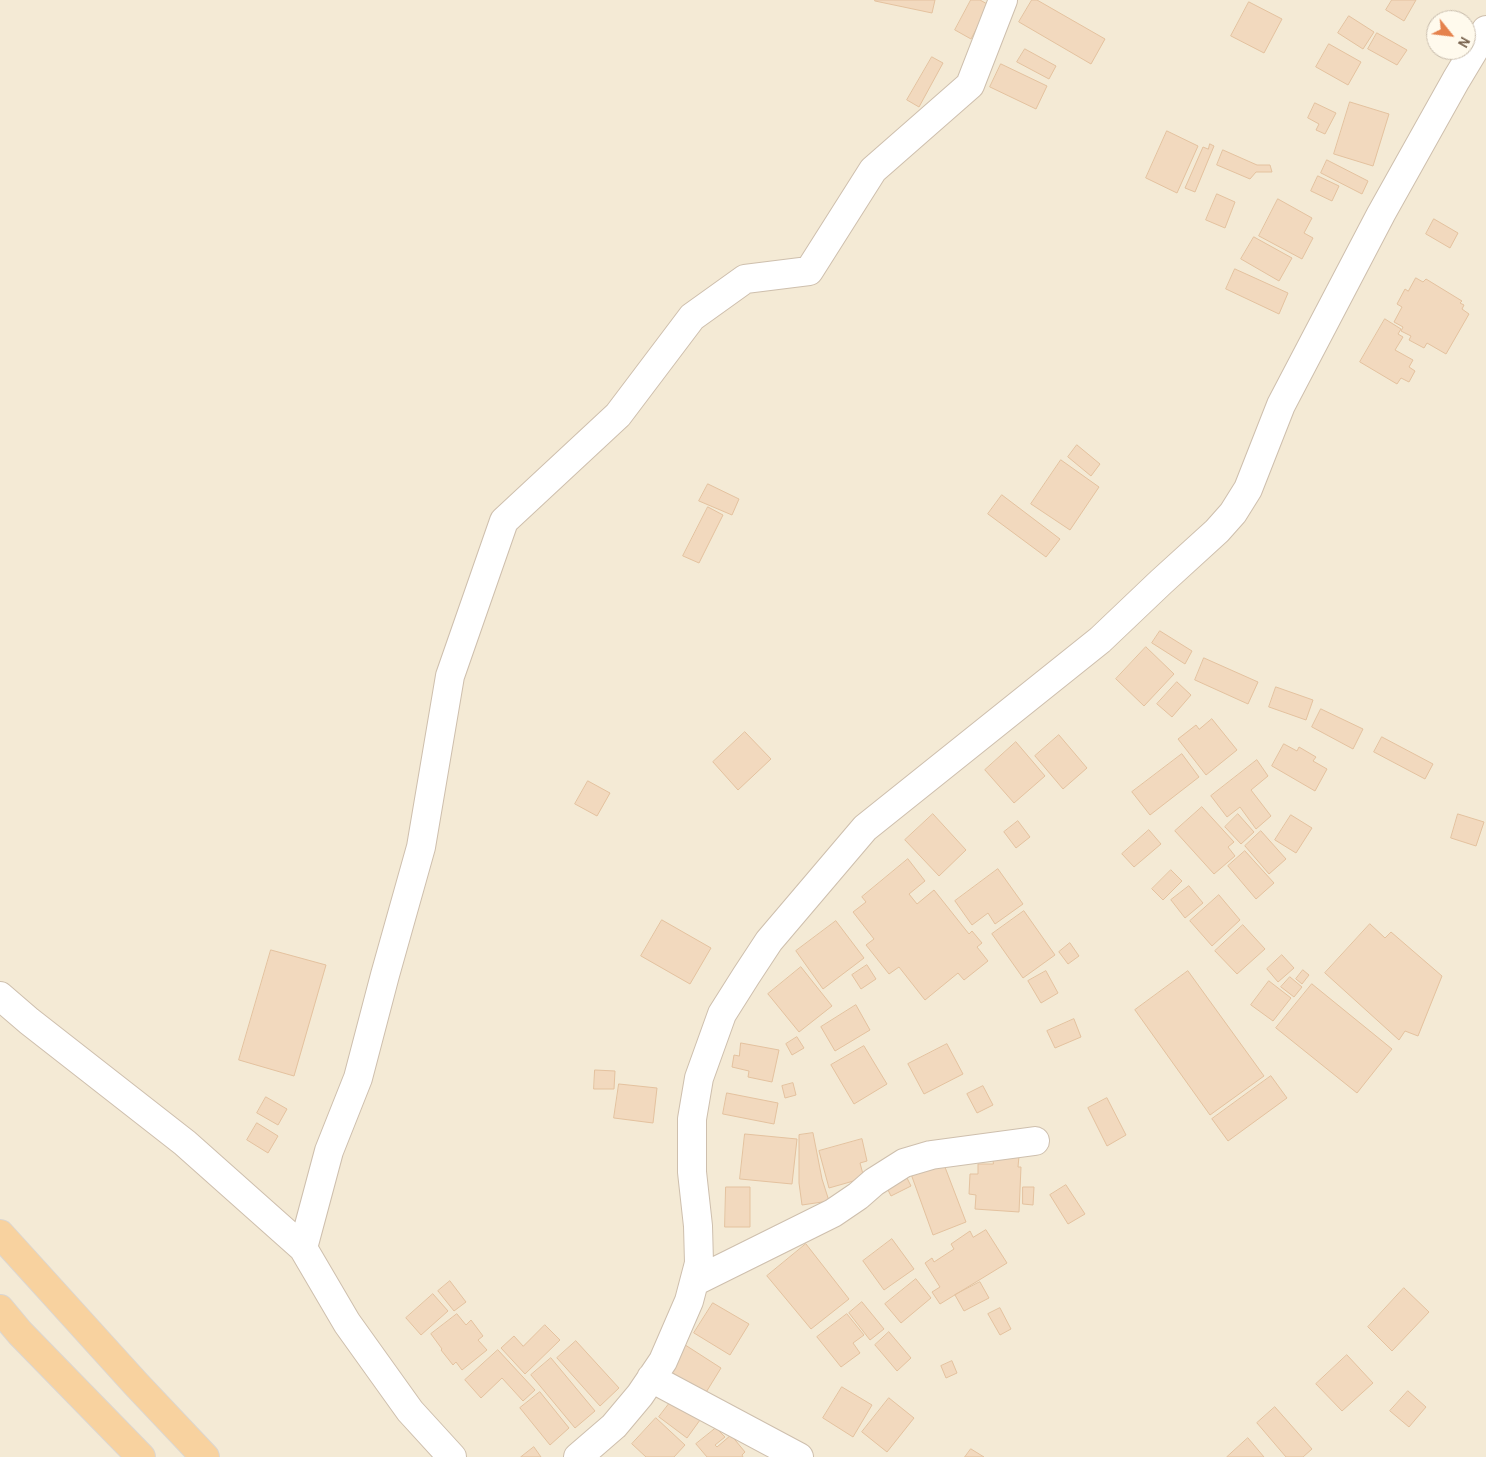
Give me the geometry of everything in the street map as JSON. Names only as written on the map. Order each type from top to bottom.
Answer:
[{"type":"highway","points":[[0,1234],[205,1457]]},
{"type":"highway","points":[[0,1309],[20,1333],[141,1457]]},
{"type":"street","points":[[302,1248],[329,1151],[358,1078],[421,847],[450,676],[504,521],[618,415],[692,317],[746,279],[809,271],[873,170],[970,84],[1003,0]]},
{"type":"street","points":[[578,1457],[614,1426],[640,1395],[663,1361],[689,1301],[699,1263],[698,1226],[692,1172],[692,1119],[699,1078],[722,1014],[769,941],[865,828],[1100,640],[1217,531],[1233,513],[1248,489],[1281,405],[1381,214],[1486,30]]},
{"type":"street","points":[[0,996],[30,1022],[185,1143],[302,1248],[347,1323],[410,1412],[452,1457]]},
{"type":"street","points":[[694,1282],[833,1214],[874,1182],[904,1163],[931,1156],[1035,1141]]},
{"type":"street","points":[[651,1378],[799,1457]]},
{"type":"shaded area","points":[[0,0],[1486,0],[1486,1457],[0,1457]]},
{"type":"building","points":[[875,0],[935,0],[932,13]]},
{"type":"building","points":[[971,0],[980,0],[989,5],[971,39],[955,30]]},
{"type":"building","points":[[1032,0],[1037,0],[1105,39],[1091,64],[1019,22]]},
{"type":"building","points":[[1392,0],[1416,0],[1404,21],[1386,10]]},
{"type":"building","points":[[1249,2],[1282,19],[1264,53],[1231,36]]},
{"type":"building","points":[[1349,16],[1374,32],[1363,49],[1338,33]]},
{"type":"building","points":[[1377,33],[1407,50],[1397,65],[1368,49]]},
{"type":"building","points":[[1329,44],[1361,62],[1348,85],[1316,67]]},
{"type":"building","points":[[1025,49],[1056,66],[1049,79],[1017,62]]},
{"type":"building","points":[[932,57],[943,63],[919,107],[907,100]]},
{"type":"building","points":[[1001,64],[1047,86],[1036,109],[990,87]]},
{"type":"building","points":[[1350,102],[1389,114],[1373,166],[1334,154]]},
{"type":"building","points":[[1315,103],[1336,113],[1325,134],[1316,130],[1319,124],[1308,118]]},
{"type":"building","points":[[1167,131],[1198,146],[1177,193],[1146,178]]},
{"type":"building","points":[[1210,144],[1214,146],[1195,192],[1185,188],[1203,147],[1208,149]]},
{"type":"building","points":[[1223,150],[1257,165],[1270,165],[1272,172],[1256,172],[1250,179],[1217,165]]},
{"type":"building","points":[[1327,160],[1368,181],[1362,194],[1321,173]]},
{"type":"building","points":[[1318,176],[1339,186],[1332,201],[1311,191]]},
{"type":"building","points":[[1217,194],[1235,202],[1225,228],[1206,220]]},
{"type":"building","points":[[1278,199],[1312,218],[1304,233],[1313,238],[1302,259],[1259,236]]},
{"type":"building","points":[[1434,219],[1458,233],[1450,248],[1426,234]]},
{"type":"building","points":[[1254,237],[1292,258],[1279,281],[1241,259]]},
{"type":"building","points":[[1235,269],[1288,293],[1279,314],[1226,289]]},
{"type":"building","points":[[1416,278],[1423,282],[1426,279],[1462,301],[1460,303],[1464,305],[1462,309],[1469,314],[1446,354],[1427,343],[1424,348],[1409,340],[1411,336],[1401,331],[1403,327],[1394,322],[1402,307],[1397,304],[1405,289],[1408,291]]},
{"type":"building","points":[[1385,319],[1401,329],[1398,334],[1403,337],[1395,350],[1413,360],[1409,367],[1415,371],[1409,382],[1401,378],[1397,384],[1360,362]]},
{"type":"building","points":[[1077,445],[1100,464],[1091,476],[1068,457]]},
{"type":"building","points":[[1061,460],[1099,487],[1070,530],[1031,504]]},
{"type":"building","points":[[708,484],[739,499],[732,515],[699,501]]},
{"type":"building","points":[[1002,495],[1060,539],[1046,557],[988,514]]},
{"type":"building","points":[[708,507],[723,515],[699,563],[683,556]]},
{"type":"building","points":[[1160,631],[1192,651],[1185,664],[1152,643]]},
{"type":"building","points":[[1146,647],[1174,674],[1144,706],[1116,679]]},
{"type":"building","points":[[1204,658],[1258,682],[1248,704],[1195,680]]},
{"type":"building","points":[[1177,682],[1191,695],[1172,717],[1157,704]]},
{"type":"building","points":[[1276,687],[1313,700],[1306,720],[1269,707]]},
{"type":"building","points":[[1321,709],[1363,729],[1353,749],[1312,727]]},
{"type":"building","points":[[1212,719],[1237,750],[1206,775],[1178,739],[1196,725],[1199,729]]},
{"type":"building","points":[[745,732],[771,759],[738,790],[713,762]]},
{"type":"building","points":[[1059,735],[1087,768],[1063,789],[1035,756]]},
{"type":"building","points":[[1382,737],[1433,764],[1425,779],[1374,752]]},
{"type":"building","points":[[1016,742],[1045,776],[1014,803],[985,770]]},
{"type":"building","points":[[1284,744],[1297,751],[1299,747],[1316,757],[1313,761],[1327,769],[1315,791],[1272,766]]},
{"type":"building","points":[[1182,754],[1199,777],[1150,815],[1132,792]]},
{"type":"building","points":[[1257,760],[1268,776],[1251,790],[1271,816],[1256,829],[1240,807],[1227,817],[1211,796]]},
{"type":"building","points":[[588,781],[610,793],[597,816],[575,804]]},
{"type":"building","points":[[1202,807],[1234,842],[1228,847],[1235,856],[1214,874],[1175,831]]},
{"type":"building","points":[[933,814],[966,850],[939,876],[905,840]]},
{"type":"building","points":[[1238,814],[1254,832],[1241,844],[1225,827]]},
{"type":"building","points":[[1458,814],[1484,822],[1476,846],[1451,838]]},
{"type":"building","points":[[1291,815],[1312,828],[1296,853],[1275,840]]},
{"type":"building","points":[[1018,821],[1030,837],[1016,848],[1004,832]]},
{"type":"building","points":[[1149,830],[1161,844],[1134,867],[1122,854]]},
{"type":"building","points":[[1261,831],[1286,859],[1269,874],[1245,846]]},
{"type":"building","points":[[1245,851],[1274,883],[1256,899],[1228,866]]},
{"type":"building","points":[[908,859],[925,881],[909,894],[917,904],[934,890],[969,934],[972,931],[982,943],[977,947],[988,961],[964,980],[958,973],[925,1000],[899,967],[889,974],[866,945],[874,939],[853,912],[866,902],[862,897]]},
{"type":"building","points":[[998,869],[1023,904],[995,924],[988,913],[972,925],[955,901]]},
{"type":"building","points":[[1171,870],[1182,881],[1163,900],[1152,889]]},
{"type":"building","points":[[1189,886],[1203,903],[1185,918],[1171,900]]},
{"type":"building","points":[[1219,895],[1240,920],[1212,946],[1190,921]]},
{"type":"building","points":[[1024,911],[1055,955],[1023,978],[992,934]]},
{"type":"building","points":[[662,920],[711,948],[690,984],[641,956]]},
{"type":"building","points":[[836,921],[864,958],[823,989],[796,951]]},
{"type":"building","points":[[1370,924],[1385,938],[1391,932],[1442,976],[1418,1036],[1405,1031],[1399,1040],[1325,973]]},
{"type":"building","points":[[1243,925],[1265,949],[1237,974],[1215,951]]},
{"type":"building","points":[[1070,943],[1079,956],[1068,964],[1059,952]]},
{"type":"building","points":[[271,950],[326,965],[294,1076],[239,1060]]},
{"type":"building","points":[[1282,955],[1294,968],[1278,982],[1267,969]]},
{"type":"building","points":[[867,965],[876,979],[861,989],[852,975]]},
{"type":"building","points":[[801,967],[832,1006],[799,1032],[768,994]]},
{"type":"building","points":[[1303,970],[1309,975],[1302,984],[1296,979]]},
{"type":"building","points":[[1046,971],[1058,993],[1041,1003],[1028,981]]},
{"type":"building","points":[[1188,971],[1264,1076],[1210,1115],[1135,1010]]},
{"type":"building","points":[[1290,977],[1302,987],[1294,997],[1281,987]]},
{"type":"building","points":[[1269,981],[1291,998],[1273,1021],[1251,1005]]},
{"type":"building","points":[[1312,984],[1392,1049],[1357,1093],[1276,1028]]},
{"type":"building","points":[[856,1005],[870,1030],[835,1051],[821,1027]]},
{"type":"building","points":[[1074,1019],[1081,1037],[1055,1048],[1047,1031]]},
{"type":"building","points":[[797,1037],[804,1048],[792,1055],[786,1044]]},
{"type":"building","points":[[741,1043],[779,1050],[772,1082],[748,1077],[749,1071],[732,1067],[734,1055],[739,1056]]},
{"type":"building","points":[[947,1044],[963,1074],[924,1094],[908,1064]]},
{"type":"building","points":[[864,1046],[887,1084],[854,1104],[831,1065]]},
{"type":"building","points":[[595,1070],[615,1071],[614,1089],[594,1089]]},
{"type":"building","points":[[1271,1076],[1287,1098],[1228,1141],[1212,1119]]},
{"type":"building","points":[[793,1083],[796,1095],[785,1098],[782,1086]]},
{"type":"building","points":[[619,1084],[657,1088],[653,1123],[614,1118]]},
{"type":"building","points":[[983,1086],[993,1105],[977,1113],[967,1094]]},
{"type":"building","points":[[727,1093],[778,1103],[774,1124],[723,1114]]},
{"type":"building","points":[[266,1097],[287,1109],[278,1125],[257,1113]]},
{"type":"building","points":[[1107,1098],[1126,1135],[1107,1146],[1088,1108]]},
{"type":"building","points":[[257,1123],[278,1136],[268,1153],[247,1140]]},
{"type":"building","points":[[813,1133],[822,1179],[829,1201],[802,1205],[799,1183],[799,1135]]},
{"type":"building","points":[[745,1134],[797,1139],[792,1184],[740,1179]]},
{"type":"building","points":[[862,1139],[867,1161],[860,1163],[864,1178],[829,1188],[819,1151]]},
{"type":"building","points":[[993,1154],[1019,1156],[1018,1167],[1021,1167],[1019,1212],[975,1209],[976,1195],[969,1194],[970,1174],[978,1174],[978,1164],[993,1164]]},
{"type":"building","points":[[943,1162],[966,1222],[933,1235],[911,1174]]},
{"type":"building","points":[[906,1176],[911,1186],[891,1196],[886,1186]]},
{"type":"building","points":[[1066,1185],[1085,1214],[1068,1224],[1050,1195]]},
{"type":"building","points":[[726,1187],[750,1187],[750,1227],[725,1227]]},
{"type":"building","points":[[1023,1187],[1034,1187],[1033,1205],[1023,1204]]},
{"type":"building","points":[[986,1230],[1007,1263],[940,1304],[932,1292],[940,1287],[925,1263],[932,1258],[934,1262],[954,1249],[951,1244],[970,1231],[973,1237]]},
{"type":"building","points":[[892,1239],[914,1269],[884,1290],[863,1261]]},
{"type":"building","points":[[806,1244],[849,1299],[811,1329],[767,1276]]},
{"type":"building","points":[[916,1279],[931,1298],[901,1323],[885,1304]]},
{"type":"building","points":[[450,1281],[466,1302],[454,1311],[438,1291]]},
{"type":"building","points":[[980,1282],[989,1298],[964,1311],[955,1295]]},
{"type":"building","points":[[1404,1288],[1429,1312],[1392,1351],[1368,1327]]},
{"type":"building","points":[[433,1294],[448,1311],[421,1335],[406,1318]]},
{"type":"building","points":[[862,1302],[884,1329],[870,1340],[849,1313]]},
{"type":"building","points":[[713,1303],[749,1324],[730,1355],[694,1333]]},
{"type":"building","points":[[1000,1308],[1011,1329],[1000,1335],[988,1314]]},
{"type":"building","points":[[457,1314],[466,1325],[471,1320],[483,1336],[478,1340],[487,1350],[462,1370],[456,1362],[453,1365],[431,1334]]},
{"type":"building","points":[[847,1314],[864,1335],[853,1343],[860,1353],[841,1367],[817,1337]]},
{"type":"building","points":[[545,1325],[560,1340],[525,1374],[501,1348],[514,1336],[523,1346]]},
{"type":"building","points":[[889,1332],[911,1358],[897,1371],[875,1345]]},
{"type":"building","points":[[576,1341],[619,1388],[600,1406],[557,1358]]},
{"type":"building","points":[[679,1341],[721,1368],[705,1394],[662,1366]]},
{"type":"building","points":[[498,1350],[535,1390],[523,1401],[502,1378],[481,1398],[465,1380]]},
{"type":"building","points":[[1347,1355],[1373,1383],[1342,1411],[1316,1384]]},
{"type":"building","points":[[551,1358],[595,1411],[575,1428],[531,1375]]},
{"type":"building","points":[[952,1361],[957,1373],[946,1378],[941,1366]]},
{"type":"building","points":[[842,1387],[872,1405],[853,1437],[823,1418]]},
{"type":"building","points":[[1408,1391],[1426,1407],[1409,1427],[1390,1411]]},
{"type":"building","points":[[540,1392],[569,1428],[550,1445],[520,1408]]},
{"type":"building","points":[[889,1398],[914,1418],[887,1452],[862,1432]]},
{"type":"building","points":[[672,1400],[700,1420],[687,1438],[659,1417]]},
{"type":"building","points":[[1275,1407],[1312,1449],[1303,1457],[1286,1457],[1257,1423]]},
{"type":"building","points":[[656,1418],[685,1445],[674,1457],[646,1457],[632,1444]]},
{"type":"building","points":[[716,1428],[725,1437],[715,1445],[717,1447],[731,1435],[745,1452],[742,1455],[743,1457],[707,1457],[696,1444]]},
{"type":"building","points":[[1248,1438],[1264,1457],[1227,1457]]},
{"type":"building","points":[[534,1447],[541,1457],[521,1457]]},
{"type":"building","points":[[971,1449],[984,1457],[965,1457]]}]
